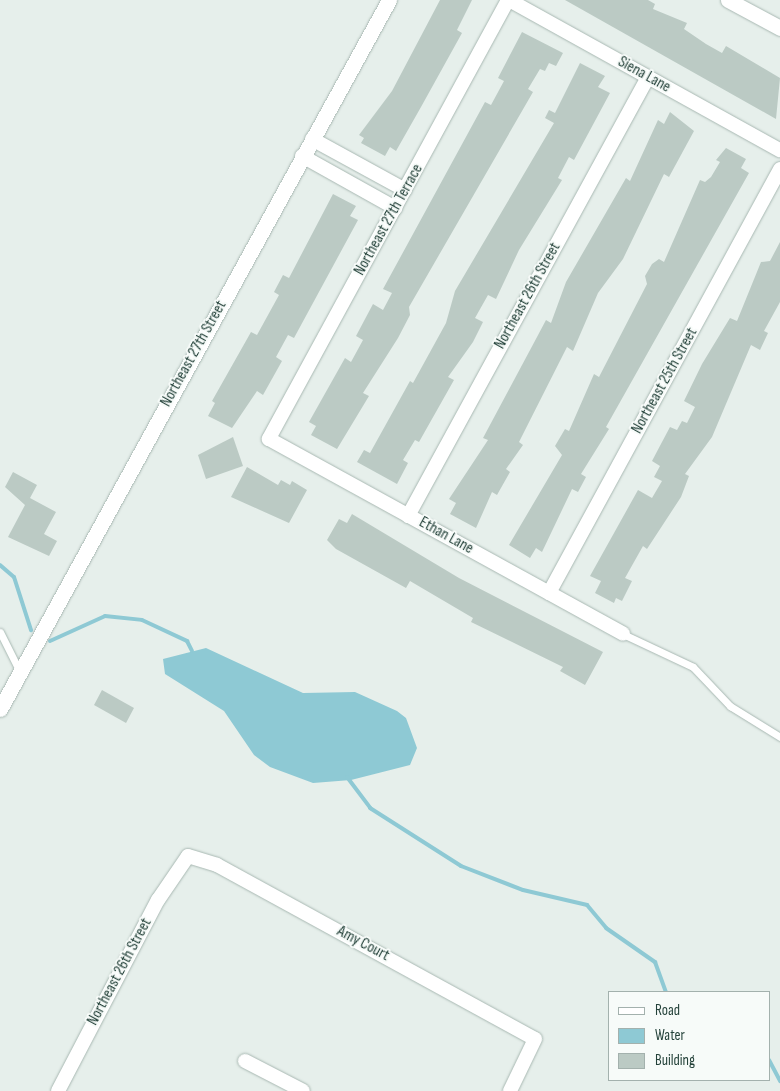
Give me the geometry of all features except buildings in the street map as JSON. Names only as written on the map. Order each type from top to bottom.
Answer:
[{"type":"street","name":"Northeast 27th Street","points":[[0,709],[389,0]]},
{"type":"street","name":"Siena Lane","points":[[508,0],[780,150]]},
{"type":"street","name":"Northeast 27th Terrace","points":[[269,439],[508,0]]},
{"type":"street","points":[[728,0],[780,28]]},
{"type":"street","name":"Northeast 26th Street","points":[[408,516],[648,77]]},
{"type":"street","points":[[312,139],[405,190]]},
{"type":"street","points":[[302,156],[395,208]]},
{"type":"street","name":"Northeast 25th Street","points":[[549,593],[780,169]]},
{"type":"street","name":"Ethan Lane","points":[[269,439],[623,634]]},
{"type":"street","name":"Northeast 26th Street","points":[[58,1091],[158,900],[188,856]]},
{"type":"street","name":"Amy Court","points":[[188,856],[217,865],[534,1039],[510,1091]]},
{"type":"street","points":[[245,1061],[303,1091]]},
{"type":"lane","points":[[0,632],[20,672]]},
{"type":"lane","points":[[623,634],[693,667],[730,706],[780,738]]},
{"type":"water","points":[[206,648],[303,693],[355,692],[397,711],[406,718],[417,748],[410,765],[351,780],[313,783],[270,767],[254,755],[224,711],[165,674],[163,659]]},
{"type":"waterway","points":[[0,565],[14,577],[31,630]]},
{"type":"waterway","points":[[50,641],[105,616],[142,620],[187,641],[192,651]]},
{"type":"waterway","points":[[347,777],[370,808],[461,866],[523,890],[587,905],[606,928],[655,962],[666,991]]},
{"type":"waterway","points":[[770,1062],[780,1081]]}]
